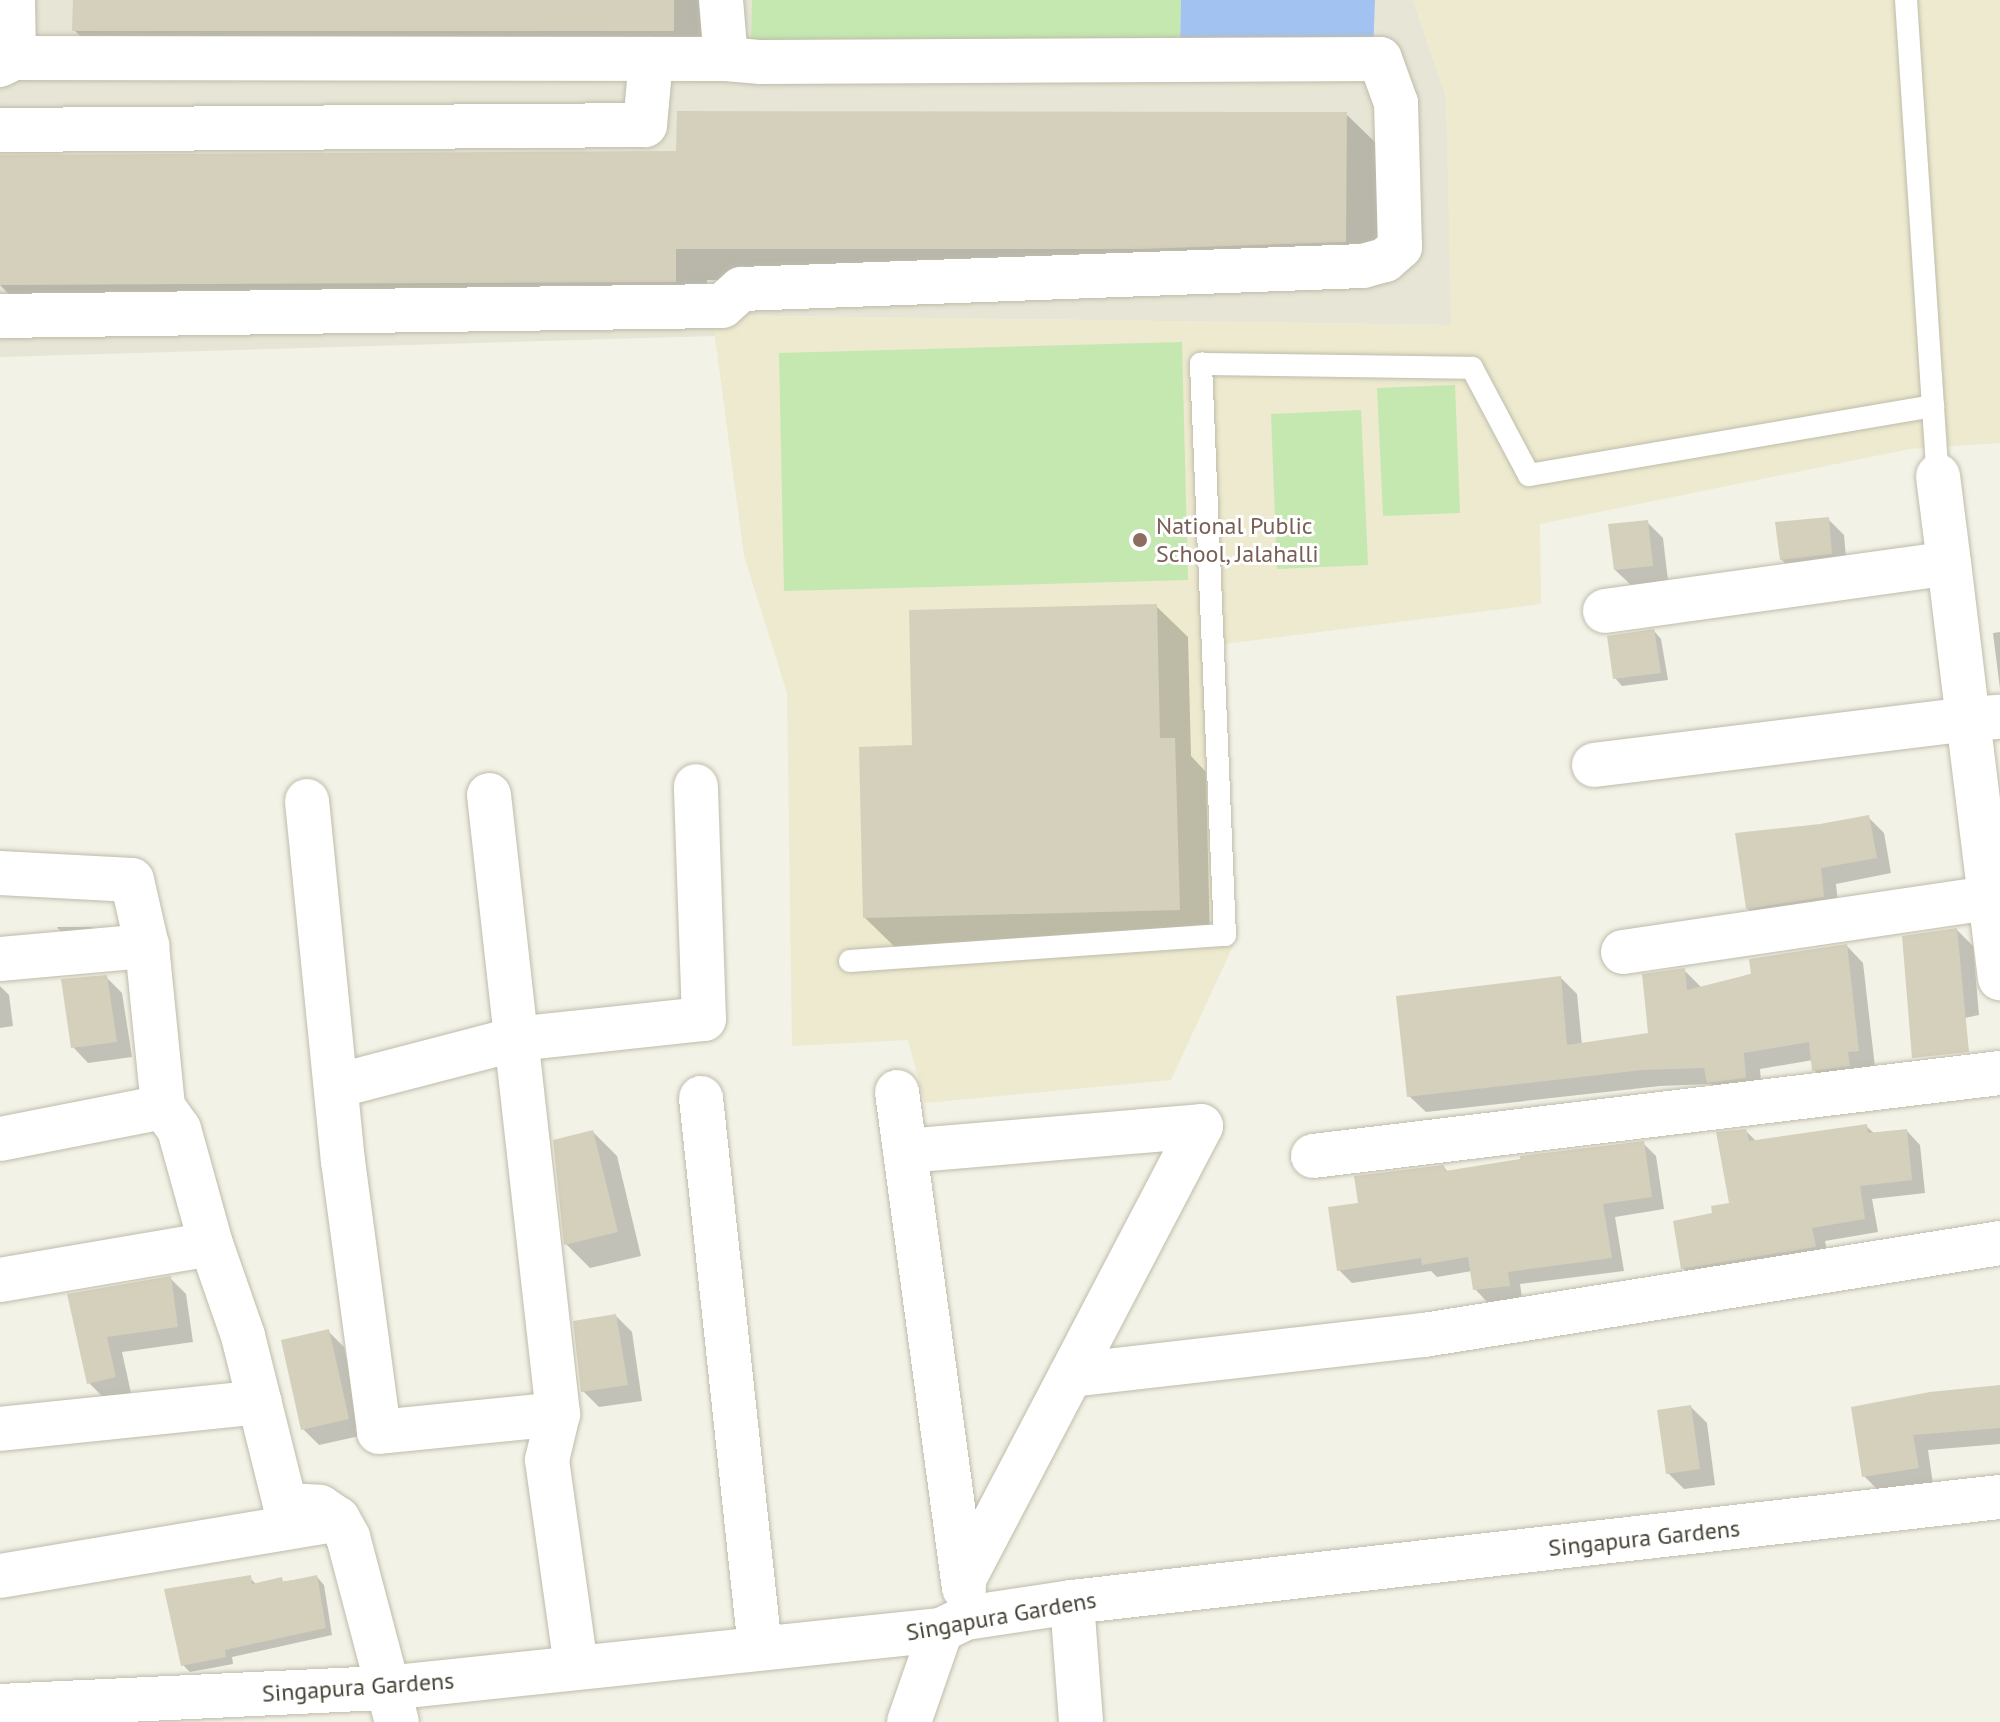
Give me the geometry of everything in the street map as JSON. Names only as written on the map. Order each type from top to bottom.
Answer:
[{"type":"street","points":[[0,316],[722,306],[741,289],[1363,266],[1385,260],[1400,247],[1396,103],[1380,59],[7,62],[13,0]]},
{"type":"street","points":[[721,0],[726,59]]},
{"type":"street","points":[[0,130],[645,125],[651,59]]},
{"type":"street","points":[[1938,476],[1949,563],[1984,718],[1990,898],[2000,978]]},
{"type":"street","points":[[1605,611],[1949,563]]},
{"type":"street","points":[[1594,765],[1984,718]]},
{"type":"street","points":[[336,1086],[516,1039],[704,1019],[696,786]]},
{"type":"street","points":[[489,795],[558,1414],[547,1460],[576,1667]]},
{"type":"street","points":[[307,801],[336,1086],[379,1432],[558,1414]]},
{"type":"street","points":[[0,873],[132,880],[147,946],[163,1107],[179,1129],[211,1244],[243,1336],[285,1505],[320,1507],[338,1519],[348,1537],[392,1705]]},
{"type":"street","points":[[1623,952],[1990,898]]},
{"type":"street","points":[[0,959],[147,946]]},
{"type":"street","points":[[1313,1156],[2000,1073]]},
{"type":"street","points":[[897,1092],[957,1609]]},
{"type":"street","points":[[701,1098],[760,1648]]},
{"type":"street","points":[[0,1139],[163,1107]]},
{"type":"street","points":[[905,1151],[1201,1126],[1071,1375],[957,1609],[909,1722]]},
{"type":"street","points":[[1071,1375],[1424,1335],[2000,1243]]},
{"type":"street","points":[[0,1280],[211,1244]]},
{"type":"street","points":[[0,1429],[260,1402]]},
{"type":"street","name":"Singapura Gardens","points":[[0,1706],[392,1705],[576,1667],[760,1648],[957,1609],[1072,1602],[2000,1497]]},
{"type":"street","points":[[0,1576],[338,1519]]},
{"type":"street","points":[[1072,1602],[1081,1722]]},
{"type":"lane","points":[[1906,0],[1938,476]]},
{"type":"lane","points":[[850,961],[1225,935],[1201,364],[1472,368],[1529,475],[1933,406]]},
{"type":"shaded area","points":[[0,0],[1413,0],[1446,97],[1452,325],[713,315],[715,336],[0,357]]},
{"type":"shaded area","name":"National Public School, Jalahalli","points":[[1413,0],[2000,0],[2000,443],[1910,449],[1540,524],[1541,604],[1216,645],[1233,946],[1171,1080],[925,1103],[908,1040],[792,1046],[787,693],[744,556],[712,315],[1451,325],[1446,97]]},
{"type":"green space","points":[[752,0],[1181,0],[1180,49],[751,45]]},
{"type":"green space","points":[[1182,342],[1188,580],[784,591],[779,353]]},
{"type":"green space","points":[[1455,385],[1460,513],[1383,516],[1377,388]]},
{"type":"green space","points":[[1361,410],[1368,565],[1277,569],[1271,414]]},
{"type":"water","points":[[1181,0],[1375,0],[1373,52],[1180,49]]},
{"type":"building","points":[[73,0],[674,0],[674,31],[72,31]]},
{"type":"building","points":[[677,111],[1347,112],[1346,242],[1142,249],[676,249],[676,282],[0,285],[0,155],[676,151]]},
{"type":"building","points":[[1829,517],[1832,554],[1780,560],[1775,522]]},
{"type":"building","points":[[1648,520],[1653,566],[1614,570],[1608,524]]},
{"type":"building","points":[[1157,604],[1160,738],[1175,738],[1180,910],[863,918],[859,747],[912,745],[909,610]]},
{"type":"building","points":[[1654,629],[1661,673],[1613,679],[1607,636]]},
{"type":"building","points":[[1869,815],[1877,858],[1821,868],[1824,897],[1746,909],[1735,833]]},
{"type":"building","points":[[1957,928],[1969,1052],[1912,1058],[1902,936]]},
{"type":"building","points":[[1847,944],[1859,1051],[1848,1052],[1850,1066],[1812,1071],[1809,1042],[1744,1053],[1746,1078],[1707,1083],[1704,1068],[1642,1070],[1407,1097],[1396,996],[1561,976],[1567,1045],[1648,1033],[1642,974],[1685,968],[1687,990],[1751,974],[1749,959]]},
{"type":"building","points":[[107,975],[117,1042],[71,1048],[61,979]]},
{"type":"building","points":[[1867,1124],[1868,1133],[1907,1129],[1912,1180],[1860,1186],[1865,1219],[1812,1228],[1816,1247],[1681,1269],[1673,1221],[1712,1213],[1711,1206],[1729,1203],[1716,1132],[1746,1129],[1749,1141]]},
{"type":"building","points":[[593,1130],[618,1232],[564,1245],[553,1140]]},
{"type":"building","points":[[1644,1141],[1652,1197],[1603,1204],[1612,1258],[1508,1272],[1510,1286],[1473,1290],[1468,1257],[1422,1265],[1421,1258],[1337,1271],[1328,1207],[1358,1203],[1354,1176],[1444,1165],[1445,1171],[1520,1159],[1520,1156]]},
{"type":"building","points":[[171,1276],[178,1327],[107,1337],[116,1377],[87,1384],[67,1294]]},
{"type":"building","points":[[616,1314],[628,1385],[581,1392],[573,1321]]},
{"type":"building","points":[[329,1329],[349,1419],[301,1430],[281,1340]]},
{"type":"building","points":[[2000,1385],[2000,1428],[1913,1435],[1919,1468],[1862,1477],[1851,1407],[1930,1392]]},
{"type":"building","points":[[1691,1405],[1700,1469],[1666,1474],[1657,1410]]},
{"type":"building","points":[[251,1575],[252,1584],[282,1577],[283,1582],[317,1575],[326,1628],[225,1650],[226,1657],[181,1666],[164,1589]]},
{"type":"place","name":"National Public School, Jalahalli","points":[[1140,540]]}]
